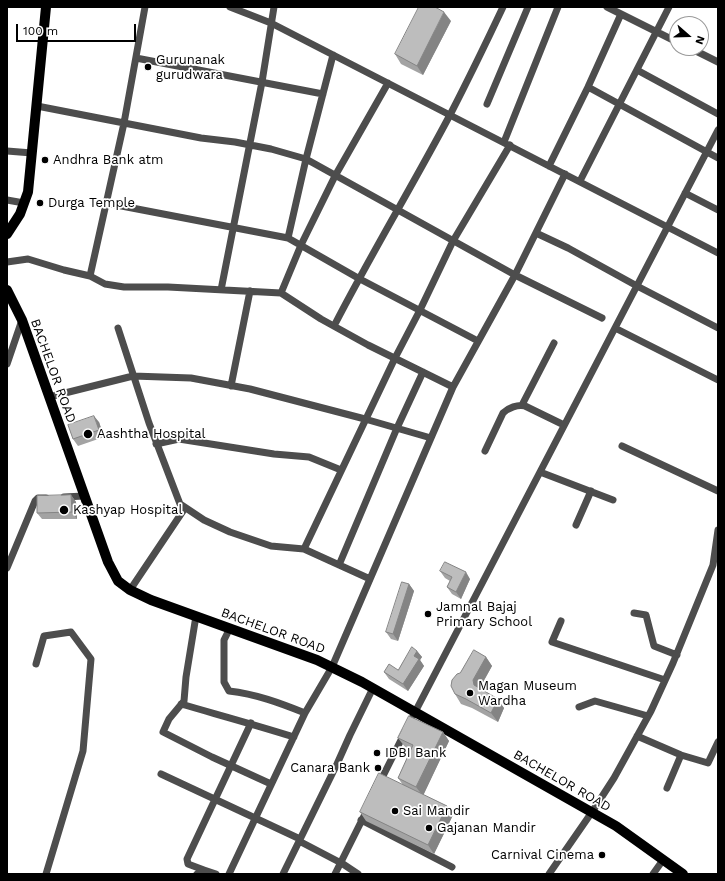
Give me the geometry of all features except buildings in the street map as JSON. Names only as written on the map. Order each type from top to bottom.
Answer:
[{"type":"main road","points":[[7,234],[20,214],[28,192],[46,7]]},
{"type":"main road","name":"BACHELOR ROAD","points":[[7,290],[22,320],[108,562],[118,581],[130,590],[151,600],[318,660],[373,688],[616,826],[683,874]]},
{"type":"street","points":[[90,276],[124,123],[145,7]]},
{"type":"street","points":[[230,7],[271,22],[718,253]]},
{"type":"street","points":[[221,290],[262,82],[274,7]]},
{"type":"street","points":[[334,326],[358,278],[450,115],[477,63],[503,7]]},
{"type":"street","points":[[487,104],[528,7]]},
{"type":"street","points":[[304,549],[365,419],[453,241],[507,144],[558,7]]},
{"type":"street","points":[[607,7],[669,38]]},
{"type":"street","points":[[580,181],[669,7]]},
{"type":"street","points":[[549,166],[588,87],[621,14]]},
{"type":"street","points":[[288,238],[306,159],[333,55]]},
{"type":"street","points":[[706,56],[718,62]]},
{"type":"street","points":[[136,58],[323,94]]},
{"type":"street","points":[[637,70],[718,114]]},
{"type":"street","points":[[281,292],[301,245],[335,176],[388,83]]},
{"type":"street","points":[[588,87],[718,158]]},
{"type":"street","points":[[37,106],[201,138],[250,145],[306,159],[515,275],[602,318]]},
{"type":"street","points":[[335,874],[415,712],[718,130]]},
{"type":"street","points":[[7,151],[32,153]]},
{"type":"street","points":[[229,874],[305,713],[332,667],[453,387],[515,275],[565,174]]},
{"type":"street","points":[[685,193],[718,210]]},
{"type":"street","points":[[9,201],[24,203]]},
{"type":"street","points":[[106,203],[288,238],[358,278],[478,341]]},
{"type":"street","points":[[536,232],[718,328]]},
{"type":"street","points":[[7,262],[28,259],[90,276],[105,284],[124,288],[168,287],[281,292],[334,326],[453,387]]},
{"type":"street","points":[[231,386],[250,291]]},
{"type":"street","points":[[7,364],[22,320]]},
{"type":"street","points":[[118,328],[156,444],[180,504],[204,520],[236,534],[271,546],[304,549],[370,579]]},
{"type":"street","points":[[615,328],[718,380]]},
{"type":"street","points":[[522,405],[554,343]]},
{"type":"street","points":[[339,565],[397,428],[423,372]]},
{"type":"street","points":[[49,397],[133,376],[191,378],[250,389],[431,438]]},
{"type":"street","points":[[485,451],[503,413],[506,410],[522,405],[564,425]]},
{"type":"street","points":[[156,444],[179,438],[274,454],[309,457],[341,470]]},
{"type":"street","points":[[622,446],[718,491]]},
{"type":"street","points":[[540,472],[613,500]]},
{"type":"street","points":[[576,525],[591,491]]},
{"type":"street","points":[[7,568],[37,499],[84,496]]},
{"type":"street","points":[[130,590],[185,508]]},
{"type":"street","points":[[549,874],[592,812],[648,716],[677,655],[715,566],[718,535]]},
{"type":"street","points":[[634,613],[646,615],[654,646],[677,655]]},
{"type":"street","points":[[196,616],[186,677],[184,701],[170,719],[163,732],[212,757],[271,784]]},
{"type":"street","points":[[561,621],[552,642],[665,680]]},
{"type":"street","points":[[230,628],[224,640],[224,682],[229,692],[245,693],[262,697],[305,713]]},
{"type":"street","points":[[36,664],[44,636],[72,632],[91,659],[83,751],[46,874]]},
{"type":"street","points":[[283,874],[373,688]]},
{"type":"street","points":[[579,707],[595,701],[648,716]]},
{"type":"street","points":[[181,704],[251,723],[294,737]]},
{"type":"street","points":[[216,874],[200,872],[188,864],[187,859],[251,723]]},
{"type":"street","points":[[637,736],[681,755],[708,763],[718,742]]},
{"type":"street","points":[[667,788],[681,755]]},
{"type":"street","points":[[161,774],[256,817],[341,863],[358,874]]},
{"type":"street","points":[[361,820],[452,866]]},
{"type":"street","points":[[652,874],[663,860]]},
{"type":"place","name":"Gurunanak gurudwara","points":[[148,67]]},
{"type":"place","name":"Andhra Bank atm","points":[[45,160]]},
{"type":"place","name":"Durga Temple","points":[[40,203]]},
{"type":"place","name":"Aashtha Hospital","points":[[88,434]]},
{"type":"place","name":"Kashyap Hospital","points":[[64,510]]},
{"type":"place","name":"Jamnal Bajaj Primary School","points":[[428,614]]},
{"type":"place","name":"Magan Museum Wardha","points":[[470,693]]},
{"type":"place","name":"IDBI Bank","points":[[377,753]]},
{"type":"place","name":"Canara Bank","points":[[378,768]]},
{"type":"place","name":"Sai Mandir","points":[[395,811]]},
{"type":"place","name":"Gajanan Mandir","points":[[429,828]]},
{"type":"place","name":"Carnival Cinema","points":[[602,855]]}]
